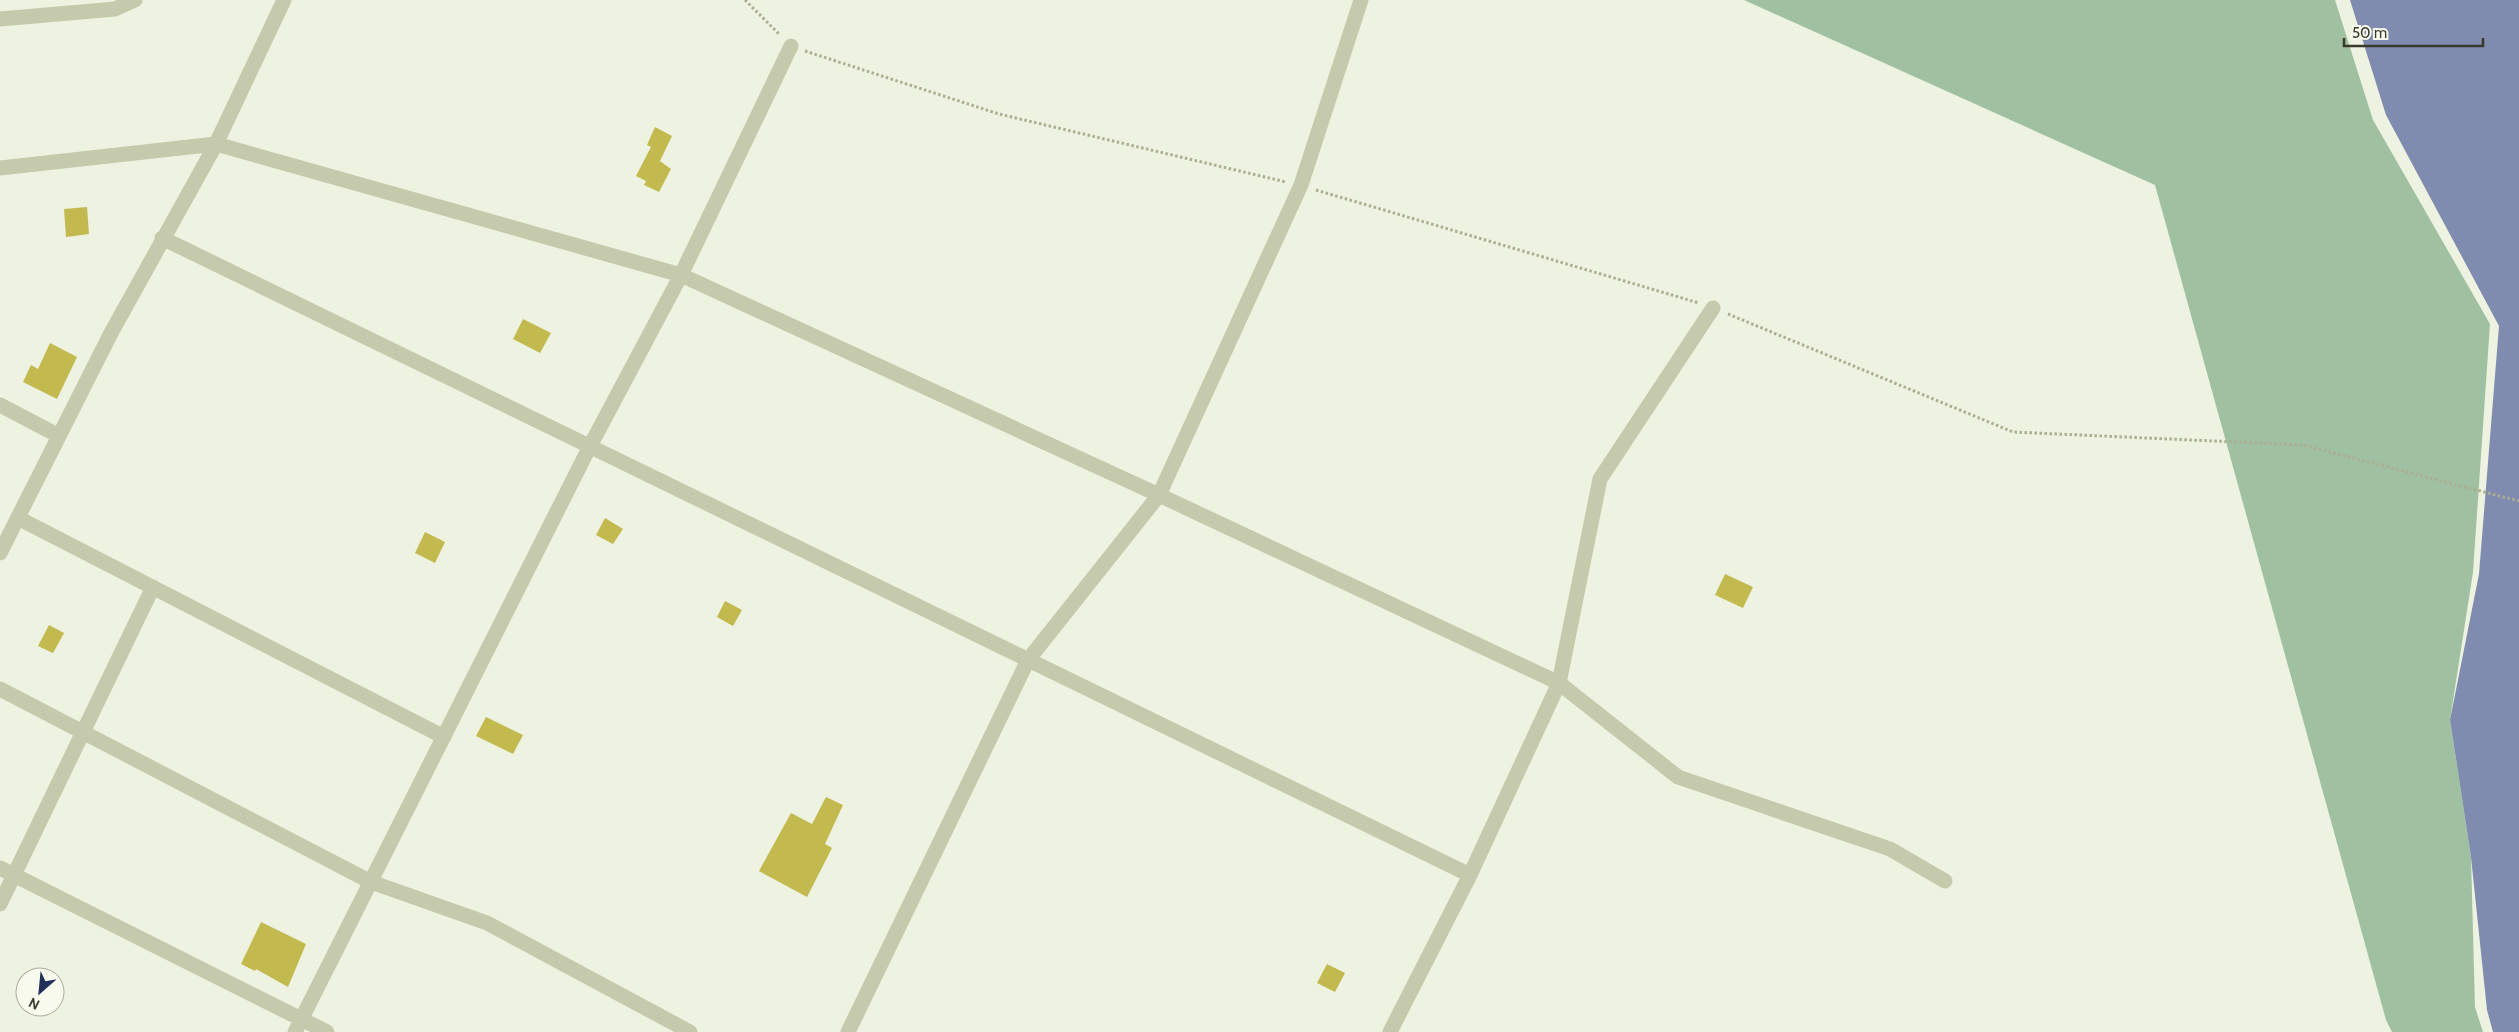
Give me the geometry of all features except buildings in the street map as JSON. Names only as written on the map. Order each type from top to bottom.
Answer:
[{"type":"street","points":[[0,19],[115,9],[135,0]]},
{"type":"street","points":[[0,553],[162,238],[216,144],[284,0]]},
{"type":"street","points":[[848,1032],[1028,660],[1159,494],[1301,185],[1361,0]]},
{"type":"street","points":[[298,1026],[589,448],[681,275],[791,46]]},
{"type":"street","points":[[0,168],[216,144],[681,275],[1159,494],[1559,683],[1678,777],[1890,849],[1945,881]]},
{"type":"street","points":[[162,238],[589,448],[1470,875]]},
{"type":"street","points":[[1390,1032],[1470,875],[1559,683],[1600,480],[1713,308]]},
{"type":"street","points":[[0,406],[59,436]]},
{"type":"street","points":[[18,518],[444,737]]},
{"type":"street","points":[[0,904],[153,587]]},
{"type":"street","points":[[0,689],[371,882],[486,922],[690,1032]]},
{"type":"street","points":[[0,868],[298,1026],[327,1032]]},
{"type":"path","points":[[745,0],[791,46],[999,114],[1301,185],[1618,278],[1713,308],[2013,432],[2303,445],[2519,501]]},
{"type":"green space","points":[[1744,0],[2335,0],[2373,120],[2490,324],[2473,572],[2450,720],[2471,857],[2475,1007],[2483,1032],[2392,1032],[2386,1020],[2155,185]]},
{"type":"water","points":[[2350,0],[2519,0],[2519,1032],[2493,1032],[2487,1010],[2471,857],[2450,720],[2479,574],[2499,326],[2386,115]]}]
